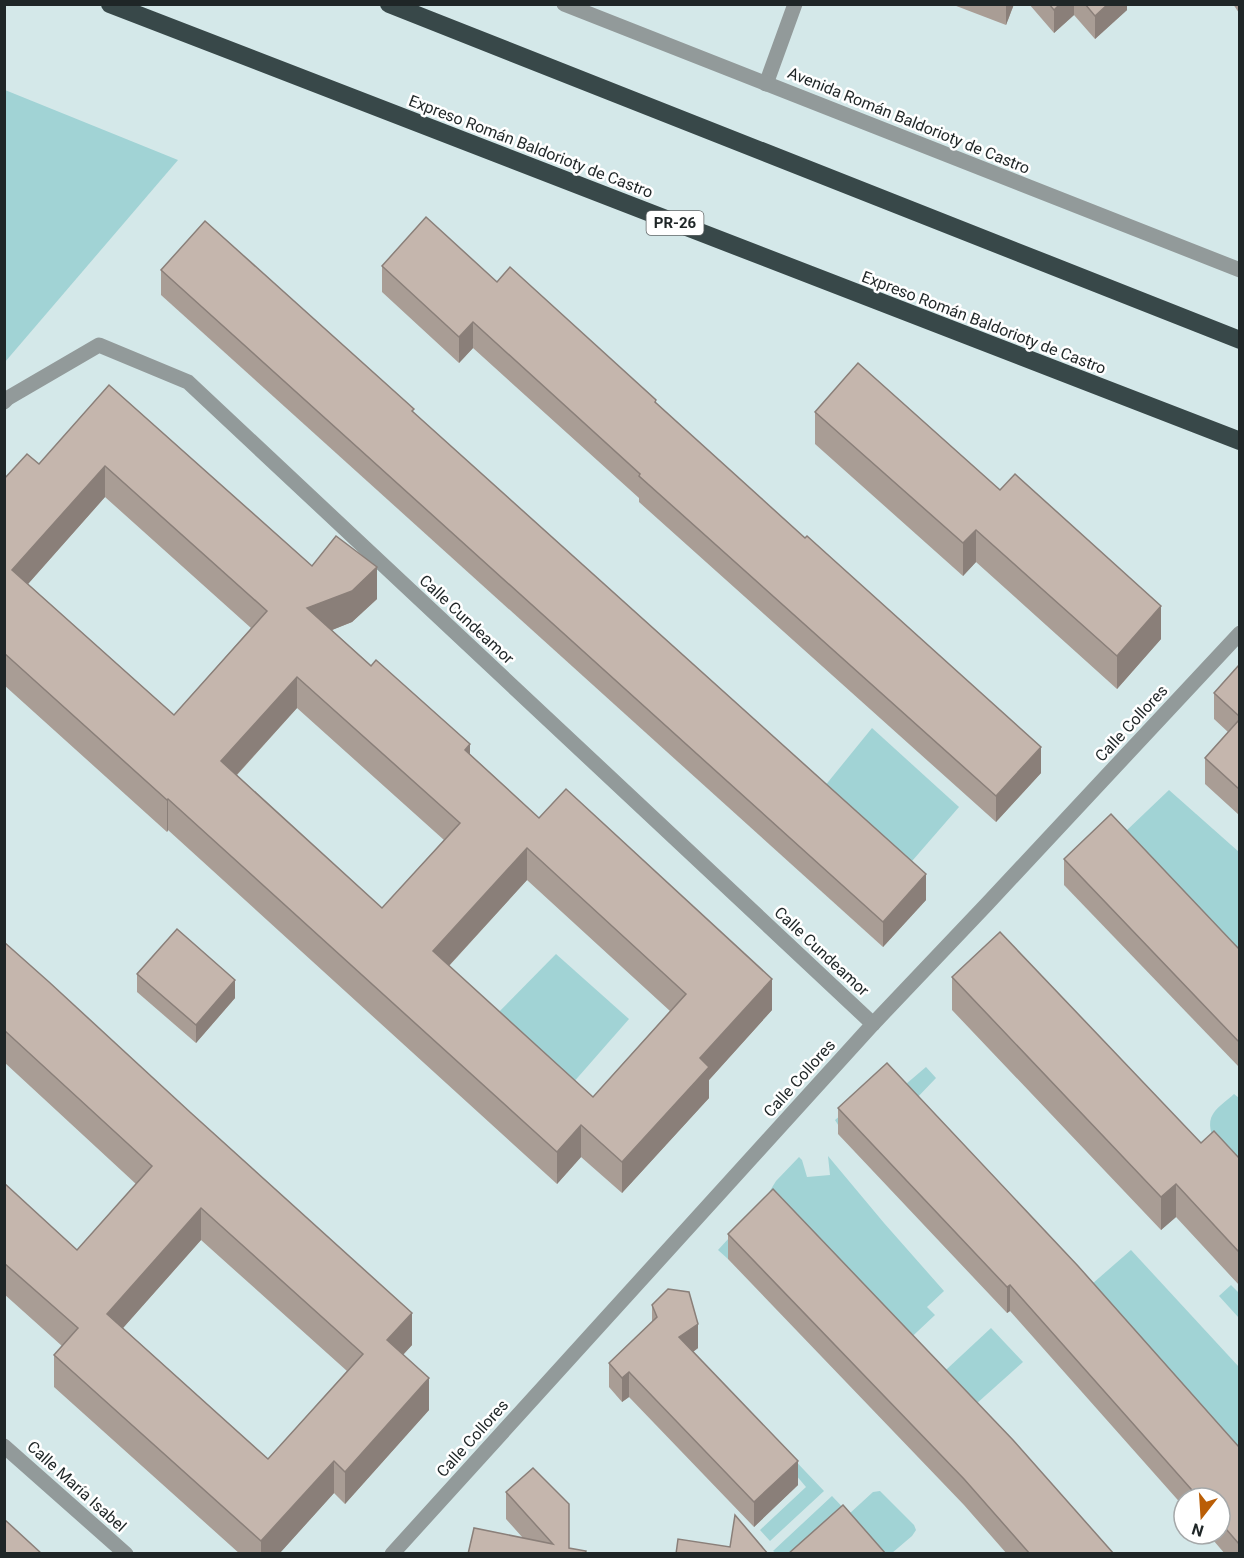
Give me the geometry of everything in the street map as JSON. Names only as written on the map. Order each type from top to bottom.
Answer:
[{"type":"highway","name":"Expreso Román Baldorioty de Castro","points":[[110,4],[1239,441]]},
{"type":"highway","points":[[389,4],[1239,340]]},
{"type":"street","name":"Avenida Román Baldorioty de Castro","points":[[564,4],[1238,267]]},
{"type":"street","points":[[766,84],[795,4]]},
{"type":"street","name":"Calle Cundeamor","points":[[4,402],[99,345],[188,382],[873,1024]]},
{"type":"street","name":"Calle Collores","points":[[392,1554],[873,1024],[1239,633]]},
{"type":"street","name":"Calle María Isabel","points":[[4,1446],[126,1554]]},
{"type":"shaded area","points":[[5,90],[178,160],[5,362],[4,361]]},
{"type":"shaded area","points":[[872,728],[959,807],[906,868],[820,792]]},
{"type":"shaded area","points":[[1169,790],[1239,852],[1239,949],[1144,855],[1125,832]]},
{"type":"shaded area","points":[[556,954],[629,1019],[565,1092],[489,1022]]},
{"type":"shaded area","points":[[926,1067],[936,1078],[913,1102],[840,1128],[835,1120],[887,1077],[899,1090]]},
{"type":"shaded area","points":[[1234,1094],[1239,1098],[1239,1177],[1213,1138],[1210,1121],[1220,1106]]},
{"type":"shaded area","points":[[828,1156],[944,1291],[927,1307],[935,1315],[900,1348],[773,1216],[728,1259],[718,1250],[765,1199],[776,1181],[799,1157],[807,1177],[830,1175]]},
{"type":"shaded area","points":[[1131,1250],[1239,1367],[1239,1466],[1084,1291]]},
{"type":"shaded area","points":[[1231,1285],[1239,1293],[1239,1318],[1219,1296]]},
{"type":"shaded area","points":[[991,1328],[1023,1362],[976,1404],[933,1382]]},
{"type":"shaded area","points":[[785,1450],[824,1491],[770,1541],[760,1530],[806,1487],[779,1455]]},
{"type":"shaded area","points":[[880,1491],[914,1525],[916,1530],[892,1553],[776,1553],[773,1551],[832,1496],[849,1514],[873,1492]]},
{"type":"building","points":[[1049,4],[1060,4],[1054,10]]},
{"type":"building","points":[[1085,4],[1108,4],[1095,16]]},
{"type":"building","points":[[426,217],[497,282],[510,267],[805,538],[807,536],[1041,747],[996,796],[639,476],[640,474],[473,322],[459,337],[382,266]]},
{"type":"building","points":[[205,221],[414,409],[412,411],[926,874],[883,922],[161,270]]},
{"type":"building","points":[[858,363],[1000,490],[1015,474],[1161,606],[1117,656],[976,530],[963,543],[815,412]]},
{"type":"building","points":[[109,385],[312,566],[336,536],[377,567],[352,591],[307,608],[371,666],[376,660],[470,744],[465,750],[539,818],[566,789],[772,979],[700,1058],[709,1067],[622,1162],[581,1125],[557,1152],[4,653],[4,479],[27,454],[39,464]],"holes":[[[105,466],[267,611],[174,715],[12,570]],[[297,677],[460,823],[382,908],[221,761]],[[527,848],[686,994],[593,1097],[433,951]]]},
{"type":"building","points":[[1239,665],[1239,716],[1214,693]]},
{"type":"building","points":[[1239,720],[1239,789],[1205,758]]},
{"type":"building","points":[[1111,814],[1239,949],[1239,1042],[1064,859]]},
{"type":"building","points":[[177,929],[235,980],[196,1025],[137,974]]},
{"type":"building","points":[[1000,932],[1201,1143],[1214,1131],[1239,1158],[1239,1252],[1176,1184],[1161,1197],[952,977]]},
{"type":"building","points":[[4,942],[412,1313],[387,1340],[429,1378],[345,1472],[334,1461],[261,1541],[54,1355],[78,1328],[4,1263],[4,1183],[77,1250],[152,1166],[4,1030]],"holes":[[[201,1208],[363,1354],[268,1459],[107,1314]]]},
{"type":"building","points":[[887,1063],[1078,1266],[1239,1447],[1239,1544],[1232,1536],[1232,1486],[1188,1486],[1010,1285],[1007,1287],[838,1108]]},
{"type":"building","points":[[773,1189],[1013,1440],[1114,1554],[1030,1554],[964,1479],[728,1234]]},
{"type":"building","points":[[668,1289],[689,1292],[698,1324],[679,1337],[798,1461],[754,1502],[629,1372],[622,1378],[609,1363],[657,1317],[652,1305]]},
{"type":"building","points":[[533,1468],[569,1504],[569,1548],[586,1551],[585,1554],[468,1554],[474,1528],[553,1544],[506,1492]]},
{"type":"building","points":[[843,1505],[886,1554],[788,1554]]},
{"type":"building","points":[[735,1515],[768,1554],[676,1554],[678,1539],[730,1547]]},
{"type":"building","points":[[4,1519],[42,1554],[4,1554]]}]
